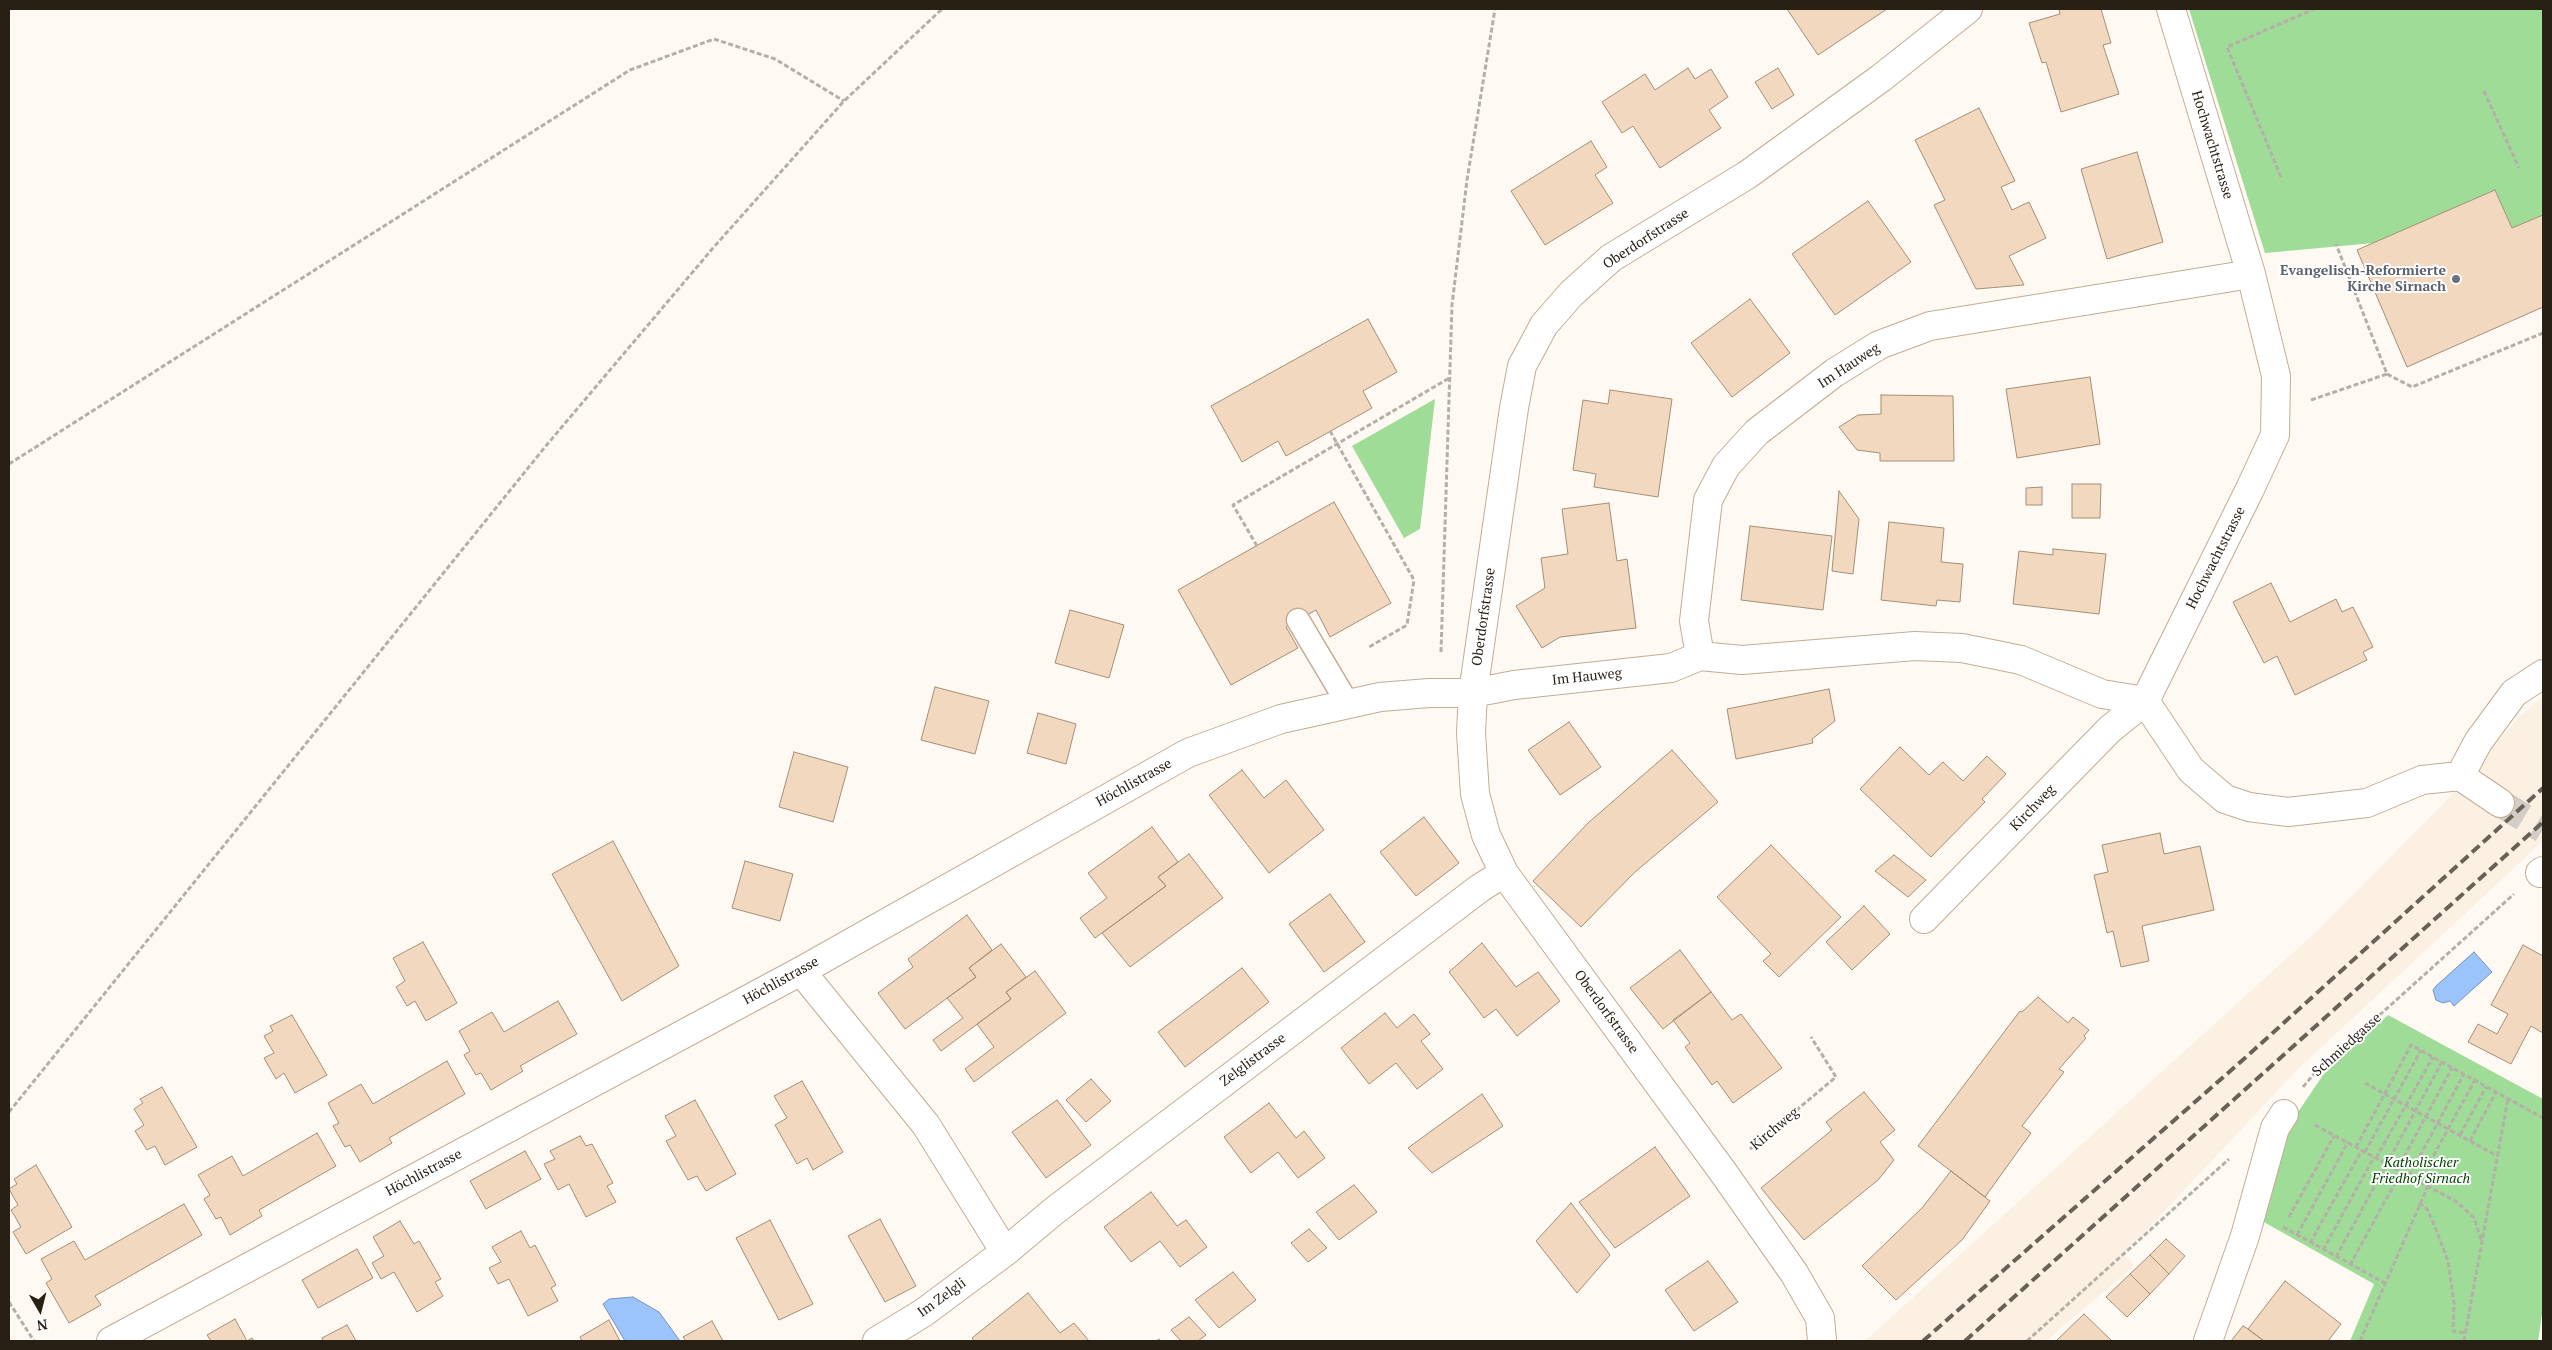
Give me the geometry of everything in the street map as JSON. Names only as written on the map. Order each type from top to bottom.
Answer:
[{"type":"street","name":"Oberdorfstrasse","points":[[1822,1341],[1820,1318],[1794,1273],[1724,1172],[1504,872],[1486,835],[1475,794],[1471,733],[1473,693],[1517,391],[1522,366],[1544,325],[1572,294],[1611,258],[1747,175],[1881,78],[1968,9]]},
{"type":"street","name":"Hochwachtstrasse","points":[[2145,701],[2275,435],[2276,376],[2251,274],[2171,9]]},
{"type":"street","name":"Im Hauweg","points":[[1700,656],[1694,621],[1708,500],[1726,466],[1757,432],[1834,373],[1879,345],[1930,326],[2251,274]]},
{"type":"street","name":"Im Hauweg","points":[[1473,693],[1514,685],[1671,668],[1700,656],[1742,660],[1915,646],[1962,648],[2021,660],[2102,694],[2145,701]]},
{"type":"street","points":[[2460,776],[2478,742],[2514,693],[2543,674]]},
{"type":"street","name":"Höchlistrasse","points":[[111,1341],[801,970],[1188,753],[1281,719],[1380,697],[1429,693],[1473,693]]},
{"type":"street","points":[[2145,701],[2191,770],[2225,799],[2249,807],[2288,812],[2367,803],[2422,780],[2460,776],[2500,803]]},
{"type":"street","name":"Kirchweg","points":[[1924,919],[2110,729],[2145,701]]},
{"type":"street","name":"Zelglistrasse","points":[[1005,1252],[1078,1193],[1504,872]]},
{"type":"street","points":[[801,970],[926,1126],[1005,1252]]},
{"type":"street","points":[[2208,1341],[2245,1236],[2275,1128],[2284,1114]]},
{"type":"street","name":"Im Zelgli","points":[[877,1341],[923,1313],[1005,1252]]},
{"type":"lane","points":[[1298,620],[1348,704]]},
{"type":"path","points":[[9,1112],[545,447],[713,248],[844,101],[942,9]]},
{"type":"path","points":[[1442,644],[1452,305],[1467,180],[1495,9]]},
{"type":"path","points":[[2281,178],[2226,47],[2314,9]]},
{"type":"path","points":[[9,464],[630,70],[714,39],[775,59],[844,101]]},
{"type":"path","points":[[2484,91],[2519,168]]},
{"type":"path","points":[[2336,244],[2387,374],[2412,387],[2543,333]]},
{"type":"path","points":[[2275,412],[2387,374]]},
{"type":"path","points":[[1256,546],[1232,505],[1336,442],[1451,377]]},
{"type":"path","points":[[1330,431],[1414,580],[1407,625],[1369,647]]},
{"type":"path","name":"Schmiedgasse","points":[[2284,1114],[2313,1075],[2535,877]]},
{"type":"path","name":"Kirchweg","points":[[1724,1172],[1836,1077],[1811,1037]]},
{"type":"path","points":[[2356,1147],[2411,1045],[2543,1118]]},
{"type":"path","points":[[2310,1243],[2421,1050]]},
{"type":"path","points":[[2323,1250],[2433,1057]]},
{"type":"path","points":[[2336,1257],[2442,1062]]},
{"type":"path","points":[[2397,1170],[2452,1068]]},
{"type":"path","points":[[2409,1176],[2464,1074]]},
{"type":"path","points":[[2309,1090],[2313,1075]]},
{"type":"path","points":[[2419,1182],[2475,1080]]},
{"type":"path","points":[[2365,1083],[2498,1156]]},
{"type":"path","points":[[2460,1135],[2486,1087]]},
{"type":"path","points":[[2470,1141],[2496,1092]]},
{"type":"path","points":[[2464,1341],[2508,1098]]},
{"type":"path","points":[[2312,1124],[2457,1202],[2474,1218],[2482,1242]]},
{"type":"path","points":[[2334,1136],[2283,1228],[2385,1283]]},
{"type":"path","points":[[2297,1235],[2348,1142]]},
{"type":"path","points":[[2027,1341],[2231,1158]]},
{"type":"path","points":[[2350,1265],[2402,1172]]},
{"type":"path","points":[[2360,1341],[2428,1186]]},
{"type":"path","points":[[2419,1203],[2427,1209],[2434,1222],[2448,1261],[2454,1302],[2453,1331],[2465,1333]]},
{"type":"path","points":[[9,1302],[34,1341]]},
{"type":"shaded area","points":[[2543,697],[2543,841],[2298,1069],[2124,1254],[2134,1266],[2046,1341],[1865,1341],[2318,930],[2440,807],[2517,719]]},
{"type":"green space","points":[[2189,9],[2543,9],[2543,215],[2512,228],[2495,190],[2374,243],[2265,253]]},
{"type":"green space","points":[[1435,399],[1420,529],[1404,538],[1352,446]]},
{"type":"green space","name":"Katholischer Friedhof Sirnach","points":[[2388,1015],[2543,1099],[2543,1308],[2538,1341],[2350,1341],[2374,1284],[2262,1221],[2290,1124],[2323,1075]]},
{"type":"water","points":[[2474,952],[2492,972],[2454,1006],[2450,1001],[2443,1003],[2436,1000],[2433,990],[2436,986]]},
{"type":"water","points":[[633,1297],[659,1312],[680,1341],[625,1341],[603,1304],[609,1299]]},
{"type":"building","points":[[1787,9],[1887,9],[1818,55]]},
{"type":"building","points":[[2059,9],[2101,9],[2111,43],[2103,45],[2119,94],[2061,112],[2046,62],[2042,63],[2029,23],[2060,14]]},
{"type":"building","points":[[1688,68],[1695,79],[1711,69],[1728,97],[1709,110],[1721,128],[1660,168],[1633,126],[1622,133],[1602,102],[1645,74],[1655,90]]},
{"type":"building","points":[[1778,68],[1794,95],[1772,109],[1755,82]]},
{"type":"building","points":[[1979,108],[2015,181],[2001,187],[2012,210],[2029,202],[2046,238],[2009,256],[2024,285],[1976,289],[1934,205],[1945,200],[1915,140]]},
{"type":"building","points":[[1591,141],[1607,167],[1595,175],[1613,203],[1545,245],[1511,191]]},
{"type":"building","points":[[2137,152],[2163,242],[2107,259],[2081,169]]},
{"type":"building","name":"Evangelisch-Reformierte Kirche Sirnach","points":[[2495,190],[2512,228],[2543,215],[2543,307],[2407,367],[2357,250]]},
{"type":"building","points":[[1868,201],[1911,262],[1835,315],[1792,254]]},
{"type":"building","points":[[1750,299],[1790,353],[1732,397],[1691,343]]},
{"type":"building","points":[[1368,319],[1397,372],[1363,391],[1372,408],[1286,456],[1278,441],[1242,462],[1211,406]]},
{"type":"building","points":[[2090,377],[2100,444],[2017,458],[2006,389]]},
{"type":"building","points":[[1610,390],[1672,399],[1658,497],[1594,487],[1596,474],[1573,470],[1583,400],[1608,404]]},
{"type":"building","points":[[1881,395],[1953,396],[1954,461],[1880,461],[1880,453],[1857,450],[1839,427],[1858,415],[1881,414]]},
{"type":"building","points":[[2072,484],[2101,484],[2100,518],[2072,518]]},
{"type":"building","points":[[2042,487],[2042,505],[2026,505],[2026,488]]},
{"type":"building","points":[[1839,491],[1859,519],[1853,574],[1832,571]]},
{"type":"building","points":[[1334,502],[1391,603],[1330,637],[1316,610],[1286,627],[1298,648],[1231,685],[1178,590]]},
{"type":"building","points":[[1609,503],[1617,561],[1627,559],[1636,628],[1560,637],[1542,648],[1516,606],[1545,588],[1541,558],[1568,554],[1562,509]]},
{"type":"building","points":[[1889,522],[1944,528],[1941,562],[1963,564],[1960,602],[1937,600],[1936,606],[1881,600]]},
{"type":"building","points":[[1750,526],[1832,536],[1823,610],[1741,600]]},
{"type":"building","points":[[2053,549],[2106,554],[2099,614],[2013,604],[2019,551],[2053,555]]},
{"type":"building","points":[[2271,583],[2290,622],[2336,599],[2342,612],[2353,607],[2373,647],[2363,652],[2367,660],[2295,695],[2277,656],[2264,663],[2233,602]]},
{"type":"building","points":[[1070,610],[1124,625],[1109,678],[1055,663]]},
{"type":"building","points":[[935,687],[989,701],[975,754],[921,740]]},
{"type":"building","points":[[1829,689],[1835,721],[1812,739],[1813,743],[1736,759],[1727,709]]},
{"type":"building","points":[[1038,713],[1076,724],[1066,764],[1027,753]]},
{"type":"building","points":[[1569,722],[1601,767],[1560,795],[1528,750]]},
{"type":"building","points":[[1900,747],[1929,775],[1943,762],[1963,781],[1987,756],[2006,774],[1982,799],[1985,802],[1931,857],[1860,789]]},
{"type":"building","points":[[1672,750],[1718,802],[1635,872],[1581,927],[1533,881],[1588,823]]},
{"type":"building","points":[[794,752],[848,767],[833,822],[779,807]]},
{"type":"building","points":[[1242,770],[1264,798],[1286,780],[1324,830],[1269,873],[1209,795]]},
{"type":"building","points":[[1424,817],[1459,863],[1416,896],[1380,852]]},
{"type":"building","points":[[1152,827],[1178,862],[1158,877],[1166,886],[1095,938],[1080,918],[1107,898],[1088,873]]},
{"type":"building","points":[[2160,833],[2164,854],[2200,846],[2214,910],[2142,926],[2149,961],[2121,967],[2113,931],[2107,933],[2094,875],[2108,872],[2102,845]]},
{"type":"building","points":[[613,841],[679,966],[622,1001],[552,874]]},
{"type":"building","points":[[1771,845],[1841,917],[1779,977],[1763,961],[1771,954],[1717,897]]},
{"type":"building","points":[[1189,854],[1223,898],[1130,967],[1102,933],[1166,886],[1158,877]]},
{"type":"building","points":[[1894,855],[1926,880],[1908,897],[1875,871]]},
{"type":"building","points":[[745,861],[793,874],[780,921],[732,908]]},
{"type":"building","points":[[1330,894],[1365,942],[1324,972],[1289,924]]},
{"type":"building","points":[[1864,906],[1890,934],[1852,970],[1826,942]]},
{"type":"building","points":[[967,915],[992,950],[969,968],[976,977],[905,1029],[878,993],[913,967],[908,959]]},
{"type":"building","points":[[423,942],[457,1003],[426,1021],[415,1001],[407,1006],[396,987],[405,981],[393,958]]},
{"type":"building","points":[[1482,943],[1516,987],[1538,972],[1560,1001],[1517,1036],[1496,1009],[1484,1018],[1449,972]]},
{"type":"building","points":[[1001,944],[1026,977],[1006,992],[1011,999],[941,1051],[933,1040],[963,1018],[947,998],[976,977],[969,968]]},
{"type":"building","points":[[2523,945],[2543,956],[2543,1033],[2531,1026],[2511,1064],[2468,1042],[2478,1024],[2497,1034],[2508,1014],[2491,1005]]},
{"type":"building","points":[[1680,950],[1711,992],[1663,1029],[1630,988]]},
{"type":"building","points":[[1242,968],[1269,1002],[1185,1067],[1158,1032]]},
{"type":"building","points":[[1035,971],[1066,1013],[974,1082],[965,1069],[994,1047],[977,1024],[1011,999],[1006,992]]},
{"type":"building","points":[[1711,992],[1732,1020],[1741,1014],[1782,1068],[1733,1103],[1717,1081],[1712,1085],[1685,1047],[1690,1043],[1673,1020]]},
{"type":"building","points":[[2038,997],[2068,1023],[2073,1017],[2089,1030],[2084,1036],[2086,1038],[2059,1069],[2064,1072],[2022,1126],[2031,1133],[1985,1197],[1918,1146],[2020,1011],[2022,1012]]},
{"type":"building","points":[[558,1001],[577,1034],[520,1066],[523,1071],[491,1090],[481,1073],[476,1075],[464,1055],[470,1051],[459,1031],[492,1012],[504,1032]]},
{"type":"building","points":[[1385,1013],[1397,1028],[1414,1014],[1430,1034],[1421,1041],[1443,1069],[1417,1089],[1396,1063],[1369,1084],[1341,1048]]},
{"type":"building","points":[[292,1015],[327,1075],[295,1093],[284,1073],[276,1079],[264,1058],[274,1053],[264,1036],[273,1031],[270,1026]]},
{"type":"building","points":[[447,1061],[465,1094],[389,1138],[392,1143],[360,1162],[350,1145],[345,1147],[333,1126],[339,1123],[328,1103],[361,1084],[373,1104]]},
{"type":"building","points":[[1091,1079],[1111,1101],[1086,1122],[1066,1100]]},
{"type":"building","points":[[802,1081],[843,1152],[813,1170],[807,1158],[797,1164],[775,1125],[787,1118],[774,1096]]},
{"type":"building","points":[[162,1087],[197,1147],[165,1165],[155,1146],[147,1150],[135,1131],[144,1125],[134,1109],[143,1103],[140,1099]]},
{"type":"building","points":[[1864,1092],[1895,1130],[1880,1142],[1894,1160],[1878,1180],[1804,1240],[1761,1188],[1832,1130],[1826,1122]]},
{"type":"building","points":[[1482,1094],[1503,1126],[1432,1173],[1408,1148]]},
{"type":"building","points":[[695,1100],[736,1174],[706,1191],[697,1176],[688,1180],[666,1141],[676,1136],[665,1116]]},
{"type":"building","points":[[1057,1100],[1091,1145],[1046,1178],[1012,1132]]},
{"type":"building","points":[[1269,1103],[1296,1138],[1304,1131],[1325,1158],[1298,1178],[1278,1152],[1251,1173],[1224,1137]]},
{"type":"building","points":[[317,1133],[336,1166],[259,1210],[262,1216],[230,1235],[221,1217],[216,1219],[204,1199],[210,1195],[198,1175],[232,1156],[243,1176]]},
{"type":"building","points":[[580,1136],[586,1146],[592,1144],[613,1183],[607,1186],[616,1202],[586,1217],[569,1184],[558,1190],[544,1164],[555,1159],[550,1151]]},
{"type":"building","points":[[1655,1147],[1690,1196],[1615,1248],[1579,1202]]},
{"type":"building","points":[[525,1151],[541,1179],[486,1209],[470,1181]]},
{"type":"building","points":[[36,1165],[72,1227],[26,1254],[13,1232],[21,1227],[11,1210],[18,1205],[9,1189],[17,1184],[14,1179]]},
{"type":"building","points":[[1951,1171],[1990,1201],[1962,1240],[1896,1300],[1862,1266],[1922,1208]]},
{"type":"building","points":[[1354,1185],[1377,1212],[1339,1240],[1316,1212]]},
{"type":"building","points":[[1151,1192],[1177,1226],[1186,1220],[1207,1247],[1180,1267],[1160,1241],[1131,1262],[1104,1227]]},
{"type":"building","points":[[1571,1203],[1610,1255],[1577,1293],[1536,1241]]},
{"type":"building","points":[[184,1204],[202,1235],[95,1296],[101,1305],[69,1323],[46,1283],[52,1279],[41,1259],[74,1241],[85,1260]]},
{"type":"building","points":[[880,1219],[916,1286],[885,1302],[848,1236]]},
{"type":"building","points":[[770,1220],[813,1304],[779,1320],[736,1238]]},
{"type":"building","points":[[400,1221],[414,1244],[419,1241],[441,1279],[435,1282],[443,1296],[417,1312],[394,1272],[381,1279],[372,1263],[384,1256],[373,1237]]},
{"type":"building","points":[[1309,1229],[1327,1248],[1308,1262],[1291,1243]]},
{"type":"building","points":[[521,1231],[530,1248],[535,1245],[556,1285],[551,1288],[558,1301],[528,1316],[509,1279],[498,1284],[489,1268],[501,1262],[492,1247]]},
{"type":"building","points":[[2166,1239],[2185,1256],[2169,1274],[2150,1255]]},
{"type":"building","points":[[357,1249],[373,1278],[318,1308],[302,1280]]},
{"type":"building","points":[[2150,1255],[2169,1274],[2150,1294],[2130,1274]]},
{"type":"building","points":[[1708,1261],[1738,1302],[1694,1331],[1665,1290]]},
{"type":"building","points":[[1233,1272],[1256,1300],[1219,1328],[1195,1300]]},
{"type":"building","points":[[2130,1274],[2150,1294],[2127,1317],[2106,1297]]},
{"type":"building","points":[[2285,1281],[2341,1324],[2328,1341],[2264,1341],[2248,1329]]},
{"type":"building","points":[[1028,1293],[1060,1333],[1074,1323],[1089,1341],[974,1341],[972,1338]]},
{"type":"building","points":[[2084,1314],[2112,1341],[2056,1341]]},
{"type":"building","points":[[1189,1317],[1206,1335],[1198,1341],[1181,1341],[1171,1330]]},
{"type":"building","points":[[235,1319],[247,1341],[211,1341],[207,1335]]},
{"type":"building","points":[[609,1320],[620,1341],[582,1341],[580,1337]]},
{"type":"building","points":[[712,1321],[723,1341],[686,1341],[683,1337]]},
{"type":"building","points":[[347,1325],[356,1341],[323,1341],[322,1338]]},
{"type":"building","points":[[2243,1326],[2248,1329],[2264,1341],[2231,1341]]},
{"type":"tunnel","points":[[2500,803],[2543,829]]},
{"type":"railway","points":[[1923,1341],[2245,1058],[2543,788]]},
{"type":"railway","points":[[1965,1341],[2543,822]]},
{"type":"place","name":"Evangelisch-Reformierte Kirche Sirnach","points":[[2456,279]]}]
